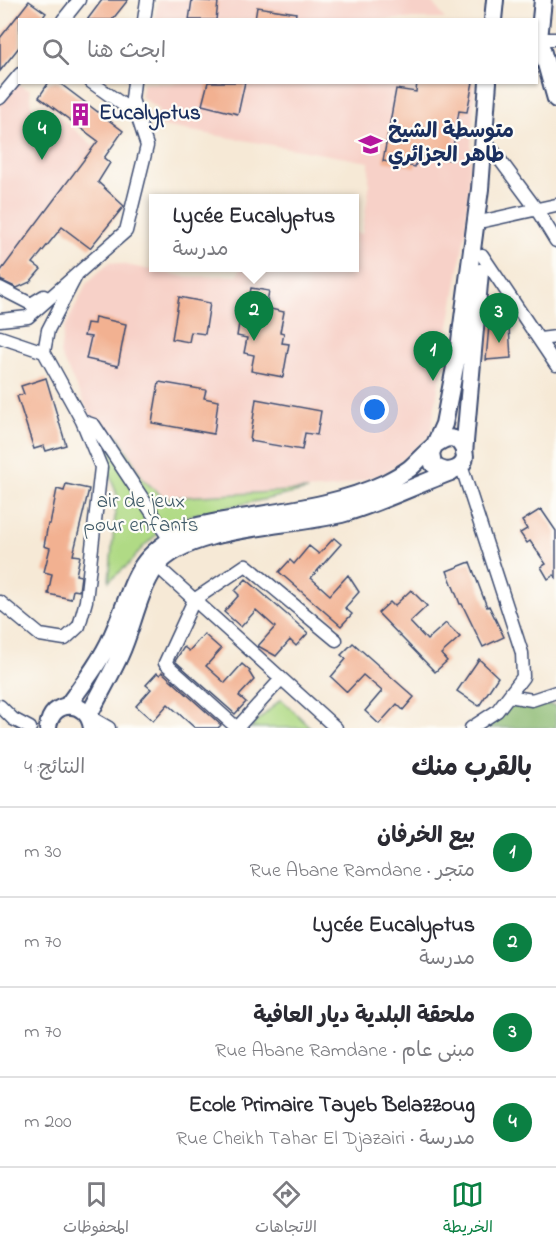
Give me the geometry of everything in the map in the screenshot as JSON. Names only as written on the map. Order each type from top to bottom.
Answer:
[{"type":"street","points":[[65,18],[79,0]]},
{"type":"street","points":[[144,18],[147,0]]},
{"type":"street","points":[[493,18],[495,0]]},
{"type":"street","points":[[543,0],[556,99]]},
{"type":"street","points":[[0,98],[18,76]]},
{"type":"street","points":[[94,84],[136,114]]},
{"type":"street","points":[[0,320],[28,317],[126,231],[147,146],[132,99],[134,84]]},
{"type":"street","points":[[459,463],[442,471],[433,464],[431,453],[444,424],[460,341],[480,189],[488,84]]},
{"type":"street","points":[[483,137],[537,210],[556,241]]},
{"type":"street","points":[[459,463],[482,255],[484,221],[480,189]]},
{"type":"street","points":[[484,221],[556,205]]},
{"type":"street","points":[[482,255],[556,365]]},
{"type":"street","points":[[0,288],[31,304],[73,278]]},
{"type":"street","points":[[0,602],[40,635],[65,639],[79,626],[86,601],[101,467],[82,421],[44,352],[48,330],[73,278]]},
{"type":"street","points":[[0,337],[44,352]]},
{"type":"street","points":[[540,339],[556,337]]},
{"type":"street","points":[[82,421],[94,425],[170,540]]},
{"type":"street","points":[[67,706],[112,637],[138,571],[148,558],[170,540],[194,527],[320,505],[362,492],[387,482],[410,468],[434,445],[444,439],[450,439],[459,443],[459,463],[522,653],[523,677],[497,711],[471,728]]},
{"type":"street","points":[[90,720],[120,655],[142,594],[157,566],[185,545],[207,537],[306,522],[344,513],[459,463]]},
{"type":"street","points":[[281,679],[237,728],[233,726],[165,663],[194,600],[246,565],[336,640]]},
{"type":"street","points":[[157,566],[336,728]]},
{"type":"street","points":[[509,696],[532,700],[556,692]]},
{"type":"street","points":[[0,706],[13,719],[30,728]]},
{"type":"street","points":[[48,728],[51,716],[58,709],[67,706],[79,708],[90,720],[109,728]]},
{"type":"shaded area","points":[[158,0],[402,0],[433,3],[444,18],[155,18]]},
{"type":"shaded area","points":[[14,83],[30,90],[31,107],[37,108],[44,104],[94,146],[91,151],[94,153],[0,272],[0,102]]},
{"type":"shaded area","points":[[143,84],[475,84],[466,229],[430,435],[386,473],[335,488],[164,498],[143,479],[119,437],[92,419],[60,354],[64,329],[87,283],[110,262],[149,270],[149,272],[187,277],[238,275],[239,272],[359,272],[359,234],[362,234],[369,189],[369,162],[156,125],[159,110],[141,96]]},
{"type":"green space","name":"air de jeux pour enfants","points":[[92,419],[119,437],[143,479],[164,498],[308,490],[188,516],[165,527],[109,581],[117,495]]},
{"type":"green space","points":[[281,699],[311,728],[250,728]]},
{"type":"green space","points":[[516,699],[556,706],[556,728],[476,728]]},
{"type":"building","points":[[102,0],[128,0],[114,18],[88,18]]},
{"type":"building","points":[[192,0],[218,2],[216,18],[189,18]]},
{"type":"building","points":[[29,1],[46,13],[42,18],[18,18],[18,48],[0,71],[0,38]]},
{"type":"building","points":[[257,7],[296,13],[295,18],[255,18]]},
{"type":"building","points":[[48,84],[61,84],[123,131],[104,158],[110,163],[98,182],[124,206],[90,248],[62,227],[33,263],[41,269],[30,282],[17,288],[0,280],[0,272],[98,141],[39,97]]},
{"type":"building","points":[[207,84],[245,84],[238,114],[202,105]]},
{"type":"building","points":[[417,84],[473,84],[467,112],[459,111],[451,160],[418,155],[415,167],[383,161],[396,89],[416,92]]},
{"type":"building","points":[[251,288],[269,291],[266,308],[284,312],[280,332],[284,333],[282,343],[289,344],[283,377],[251,371],[254,355],[244,353],[247,338],[237,336],[242,305],[248,306]]},
{"type":"building","points":[[179,297],[210,303],[205,334],[191,332],[189,342],[172,339]]},
{"type":"building","points":[[95,317],[126,324],[118,366],[86,359],[91,337],[84,336],[87,323],[94,324]]},
{"type":"building","points":[[489,325],[509,327],[511,358],[486,360]]},
{"type":"building","points":[[46,378],[66,445],[46,451],[44,446],[34,449],[17,396],[24,394],[21,386]]},
{"type":"building","points":[[159,382],[206,390],[204,398],[218,401],[214,434],[152,423]]},
{"type":"building","points":[[256,399],[321,411],[317,435],[305,433],[302,450],[250,441]]},
{"type":"building","points":[[66,484],[89,489],[73,555],[80,556],[76,575],[81,576],[79,591],[73,590],[71,599],[48,594],[52,574],[44,572],[50,548],[44,546],[48,524],[50,524],[57,489],[64,491]]},
{"type":"building","points":[[541,509],[556,531],[556,579],[554,575],[548,579],[541,567],[546,564],[530,541],[527,543],[520,533],[527,529],[522,521]]},
{"type":"building","points":[[334,538],[341,544],[311,578],[330,595],[348,575],[359,592],[345,608],[352,614],[341,626],[279,572],[290,560],[294,564],[309,546],[319,554]]},
{"type":"building","points":[[470,562],[487,607],[489,606],[504,637],[483,647],[460,604],[447,571]]},
{"type":"building","points":[[246,579],[308,633],[296,646],[290,640],[276,656],[258,646],[275,627],[256,610],[241,627],[224,612],[239,595],[235,591]]},
{"type":"building","points":[[411,590],[427,606],[410,622],[427,640],[446,623],[460,637],[441,654],[447,661],[435,672],[378,613],[390,602],[394,606]]},
{"type":"building","points":[[204,634],[221,649],[206,666],[225,683],[242,664],[250,671],[254,680],[239,696],[246,702],[235,714],[175,661],[184,647],[189,651]]},
{"type":"building","points":[[353,643],[414,697],[403,710],[397,704],[379,724],[365,711],[382,691],[363,675],[347,692],[331,677],[346,659],[341,655]]},
{"type":"building","points":[[479,659],[498,677],[479,706],[457,691]]},
{"type":"building","points":[[162,672],[221,725],[218,728],[195,728],[168,704],[153,721],[136,706],[151,689],[146,685],[157,673],[160,675]]},
{"type":"place","name":"Eucalyptus","points":[[81,114]]},
{"type":"place","name":"متوسطة الشيخ طاهر الجزائري","points":[[370,144]]},
{"type":"place","name":"Ecole Primaire Tayeb Belazzoug","points":[[42,160]]},
{"type":"place","name":"Lycée Eucalyptus","points":[[254,341]]},
{"type":"place","name":"ملحقة البلدية ديار العافية","points":[[499,343]]},
{"type":"place","name":"بيع الخرفان","points":[[433,381]]}]
